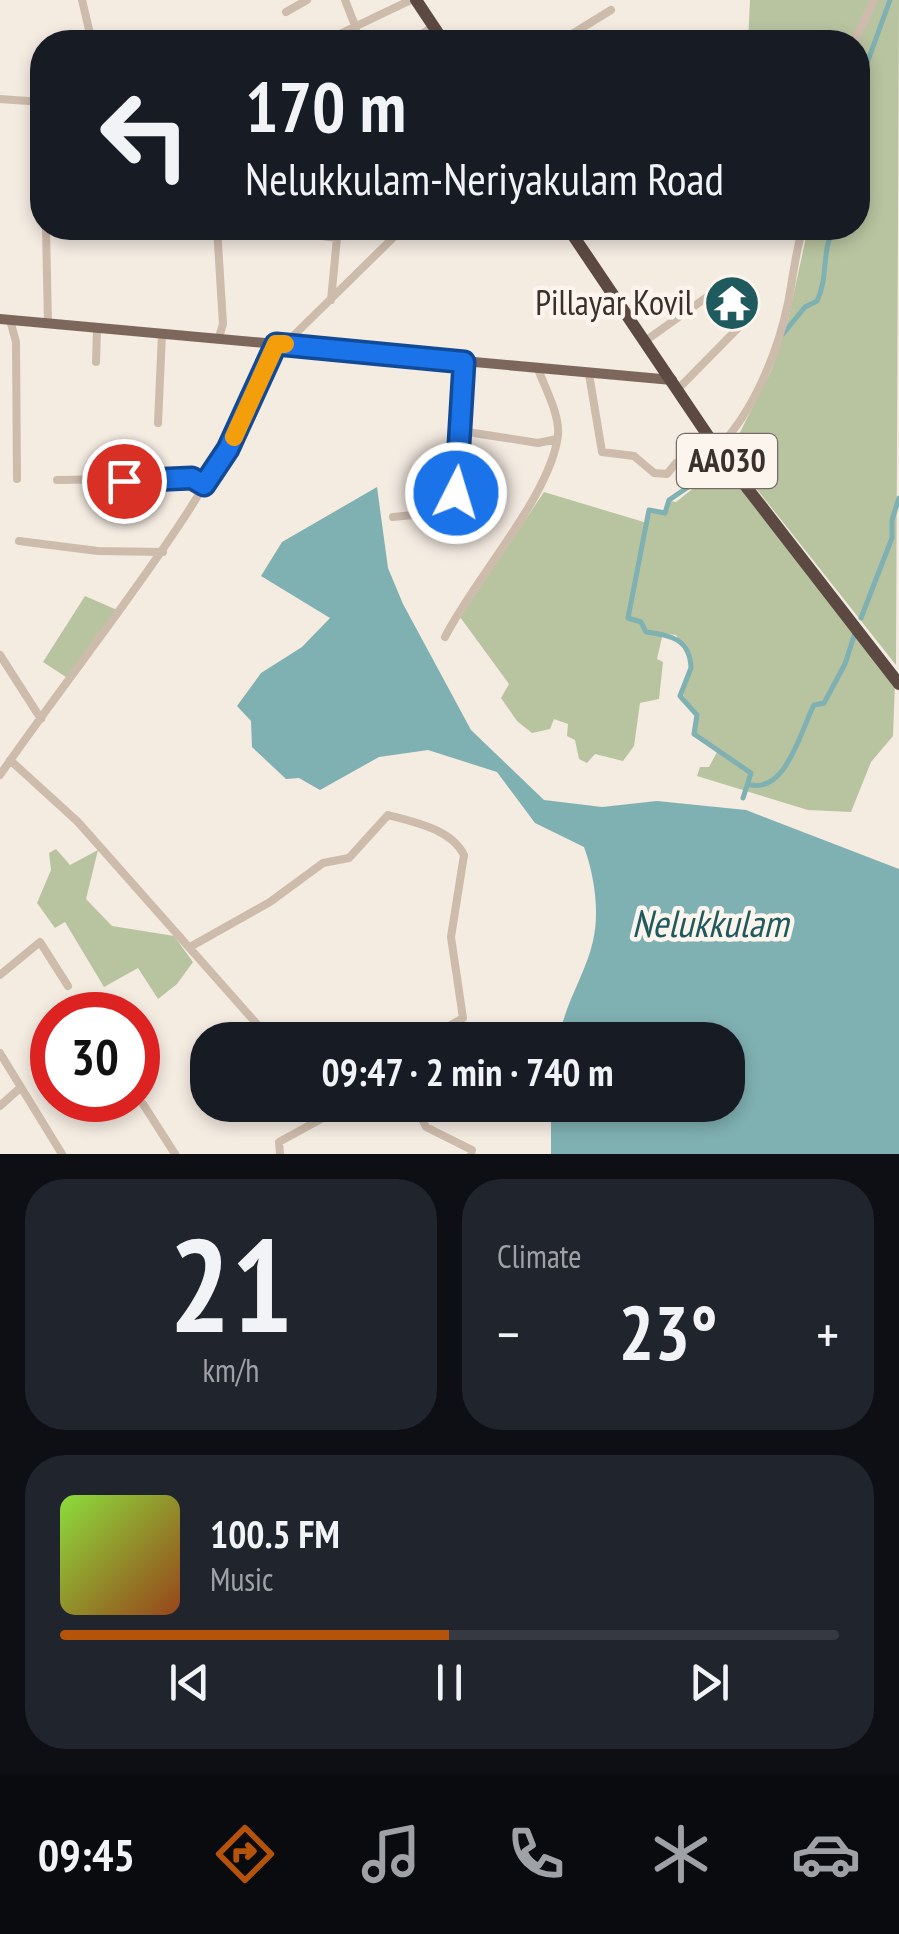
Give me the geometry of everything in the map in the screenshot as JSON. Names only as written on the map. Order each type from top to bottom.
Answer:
[{"type":"highway","points":[[417,1],[436,30]]},
{"type":"highway","name":"AA030","points":[[576,240],[719,450],[899,684]]},
{"type":"main road","points":[[5,320],[675,385]]},
{"type":"street","points":[[82,0],[89,30]]},
{"type":"street","points":[[286,12],[307,0]]},
{"type":"street","points":[[345,0],[356,28]]},
{"type":"street","points":[[860,30],[874,0]]},
{"type":"street","points":[[351,30],[417,1]]},
{"type":"street","points":[[578,30],[611,10]]},
{"type":"street","points":[[428,30],[434,26]]},
{"type":"street","points":[[0,99],[30,101]]},
{"type":"street","points":[[46,240],[48,324]]},
{"type":"street","points":[[218,240],[223,324],[218,338]]},
{"type":"street","points":[[331,300],[337,240]]},
{"type":"street","points":[[0,775],[163,552],[228,449],[281,344],[391,240]]},
{"type":"street","points":[[589,374],[602,452],[634,456],[654,473],[667,474],[676,464],[719,450],[758,386],[770,358],[788,306],[800,240]]},
{"type":"street","points":[[645,341],[708,297]]},
{"type":"street","points":[[675,385],[748,318]]},
{"type":"street","points":[[5,320],[16,357],[17,479]]},
{"type":"street","points":[[96,362],[97,328]]},
{"type":"street","points":[[158,423],[162,334]]},
{"type":"street","points":[[393,516],[413,515],[456,493],[464,362]]},
{"type":"street","points":[[445,637],[478,576],[536,496],[557,438],[554,414],[538,369]]},
{"type":"street","points":[[461,431],[538,443],[557,438]]},
{"type":"street","points":[[57,480],[192,478],[204,485]]},
{"type":"street","points":[[19,542],[98,551],[163,552]]},
{"type":"street","points":[[0,656],[41,719]]},
{"type":"street","points":[[10,760],[78,822],[255,1022]]},
{"type":"street","points":[[190,947],[270,902],[323,862],[349,858],[388,815],[450,837],[464,855],[451,937],[463,1018],[456,1022]]},
{"type":"street","points":[[0,975],[40,942],[68,986]]},
{"type":"street","points":[[0,1053],[61,1154]]},
{"type":"street","points":[[0,1106],[20,1088]]},
{"type":"street","points":[[155,1122],[175,1154]]},
{"type":"street","points":[[280,1154],[279,1142],[315,1122]]},
{"type":"street","points":[[424,1122],[426,1127],[472,1150],[471,1154]]},
{"type":"green space","points":[[750,0],[899,0],[896,665],[729,454],[771,371],[788,320],[805,240],[870,240],[870,30],[749,30]]},
{"type":"green space","points":[[724,464],[895,682],[893,736],[871,762],[851,812],[808,810],[697,776],[700,767],[709,767],[717,752],[696,733],[698,714],[683,695],[692,662],[676,635],[663,633],[657,659],[663,662],[659,699],[640,703],[634,746],[623,761],[595,754],[587,763],[579,759],[575,740],[567,736],[568,724],[554,719],[550,729],[532,733],[517,721],[501,698],[509,684],[460,617],[544,492],[647,523],[651,512],[666,514],[670,501],[676,502]]},
{"type":"green space","points":[[85,596],[117,610],[69,679],[43,662]]},
{"type":"green space","points":[[56,849],[70,865],[98,850],[86,899],[112,926],[174,936],[193,962],[177,984],[160,997],[160,992],[153,992],[138,968],[104,987],[65,922],[55,928],[37,903],[51,870],[49,853]]},
{"type":"water","name":"Nelukkulam","points":[[377,487],[388,568],[403,604],[471,730],[544,800],[602,807],[657,801],[746,810],[899,869],[899,1154],[551,1154],[551,1122],[745,1122],[745,1022],[563,1022],[593,941],[596,905],[591,869],[584,847],[535,823],[497,772],[428,750],[379,757],[320,790],[299,778],[286,779],[252,747],[251,721],[237,706],[261,673],[302,647],[330,618],[261,576],[282,542]]},
{"type":"waterway","points":[[870,55],[890,0]]},
{"type":"waterway","points":[[783,334],[805,307],[817,301],[829,240]]},
{"type":"waterway","points":[[731,438],[722,464],[669,500],[665,513],[649,510],[628,618],[641,622],[646,632],[678,640],[687,651],[691,668],[680,696],[697,715],[694,734],[751,773],[743,798]]},
{"type":"waterway","points":[[861,618],[892,538],[892,520],[899,498]]},
{"type":"waterway","points":[[748,784],[761,785],[782,771],[814,705],[824,703],[845,664],[855,633]]},
{"type":"slow traffic","points":[[234,437],[276,344],[285,344]]},
{"type":"place","name":"Pillayar Kovil","points":[[732,303]]},
{"type":"route","points":[[124,481],[192,478],[204,485],[228,449],[276,344],[464,362],[456,493]]}]
